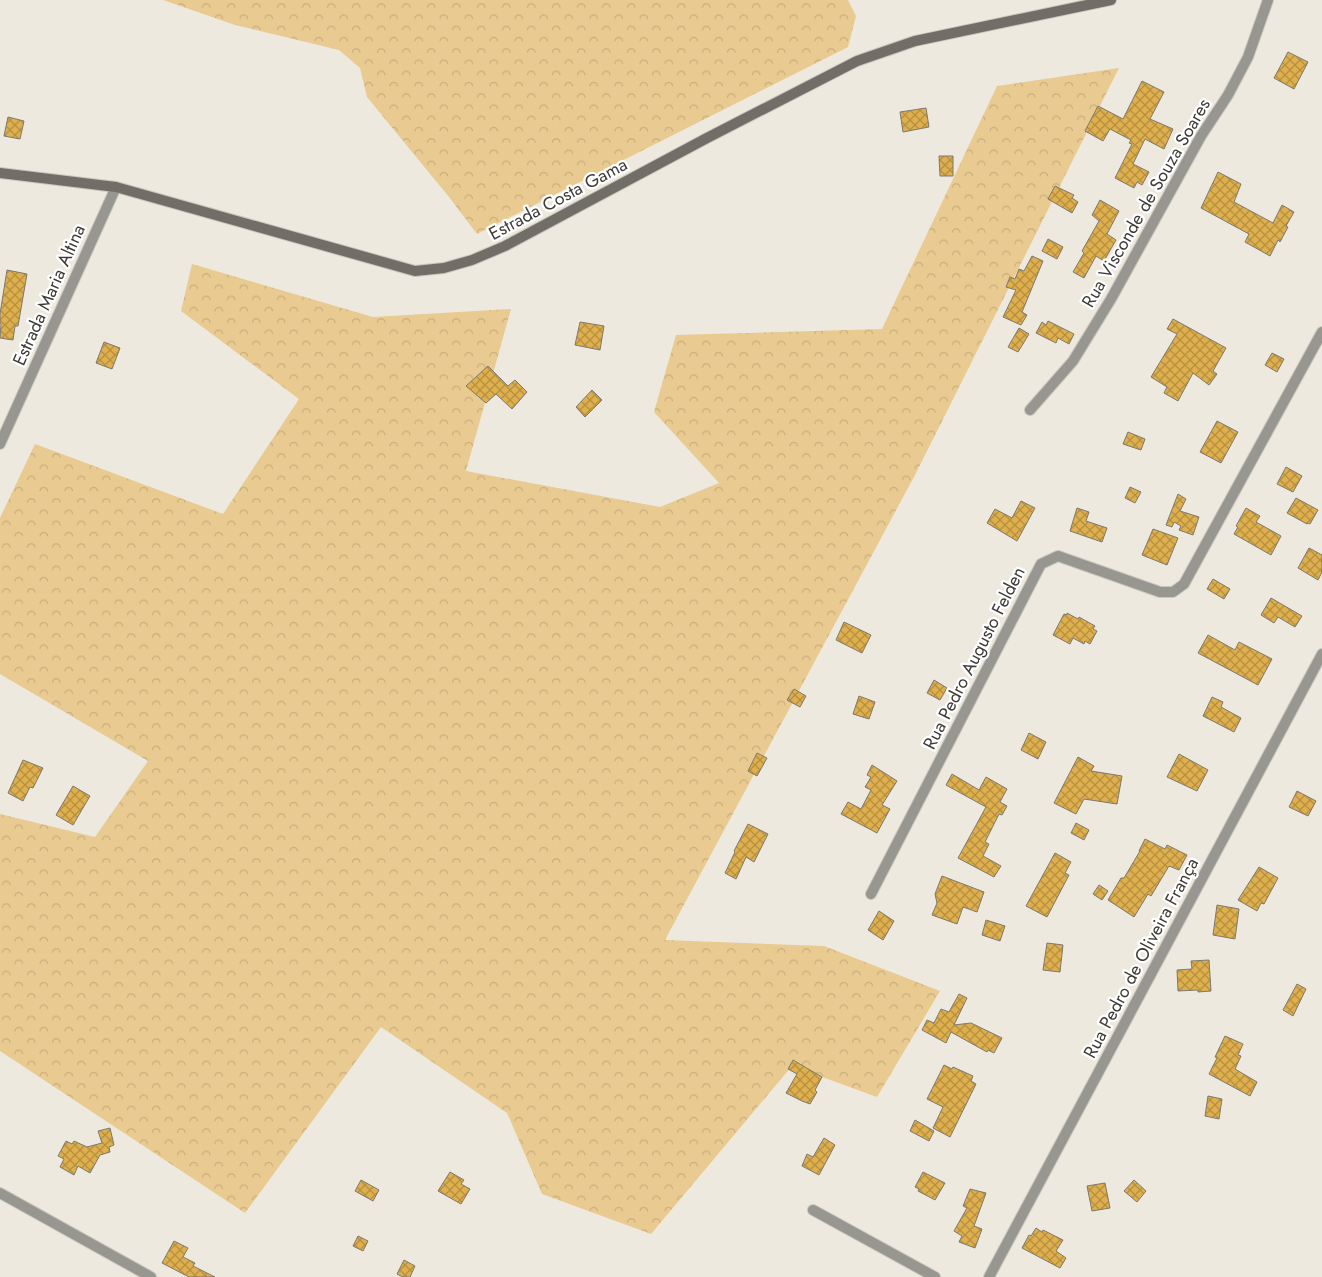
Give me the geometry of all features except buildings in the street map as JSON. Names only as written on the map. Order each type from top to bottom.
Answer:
[{"type":"main road","name":"Estrada Costa Gama","points":[[0,173],[116,187],[416,271],[444,268],[472,260],[505,246],[707,138],[857,61],[915,41],[1110,0]]},
{"type":"street","name":"Rua Visconde de Souza Soares","points":[[1030,410],[1073,361],[1111,299],[1201,136],[1228,95],[1248,56],[1268,0]]},
{"type":"street","name":"Estrada Maria Altina","points":[[0,444],[116,187]]},
{"type":"street","name":"Rua Pedro Augusto Felden","points":[[871,894],[1041,564],[1058,556],[1160,592],[1173,592],[1184,584],[1322,332]]},
{"type":"street","name":"Rua Pedro de Oliveira França","points":[[989,1277],[1322,654]]},
{"type":"street","points":[[0,1193],[151,1277]]},
{"type":"street","points":[[813,1210],[935,1277]]},
{"type":"green space","points":[[163,0],[848,0],[856,16],[848,47],[477,234],[367,97],[360,68],[339,50],[235,25]]},
{"type":"green space","points":[[1119,68],[915,475],[665,940],[824,946],[940,991],[877,1097],[792,1066],[651,1234],[542,1194],[507,1113],[381,1027],[245,1213],[0,1051],[0,814],[95,837],[148,761],[0,674],[0,518],[35,444],[223,514],[299,399],[181,311],[192,264],[373,317],[511,309],[466,471],[660,507],[719,483],[654,412],[676,335],[882,329],[997,86]]}]
